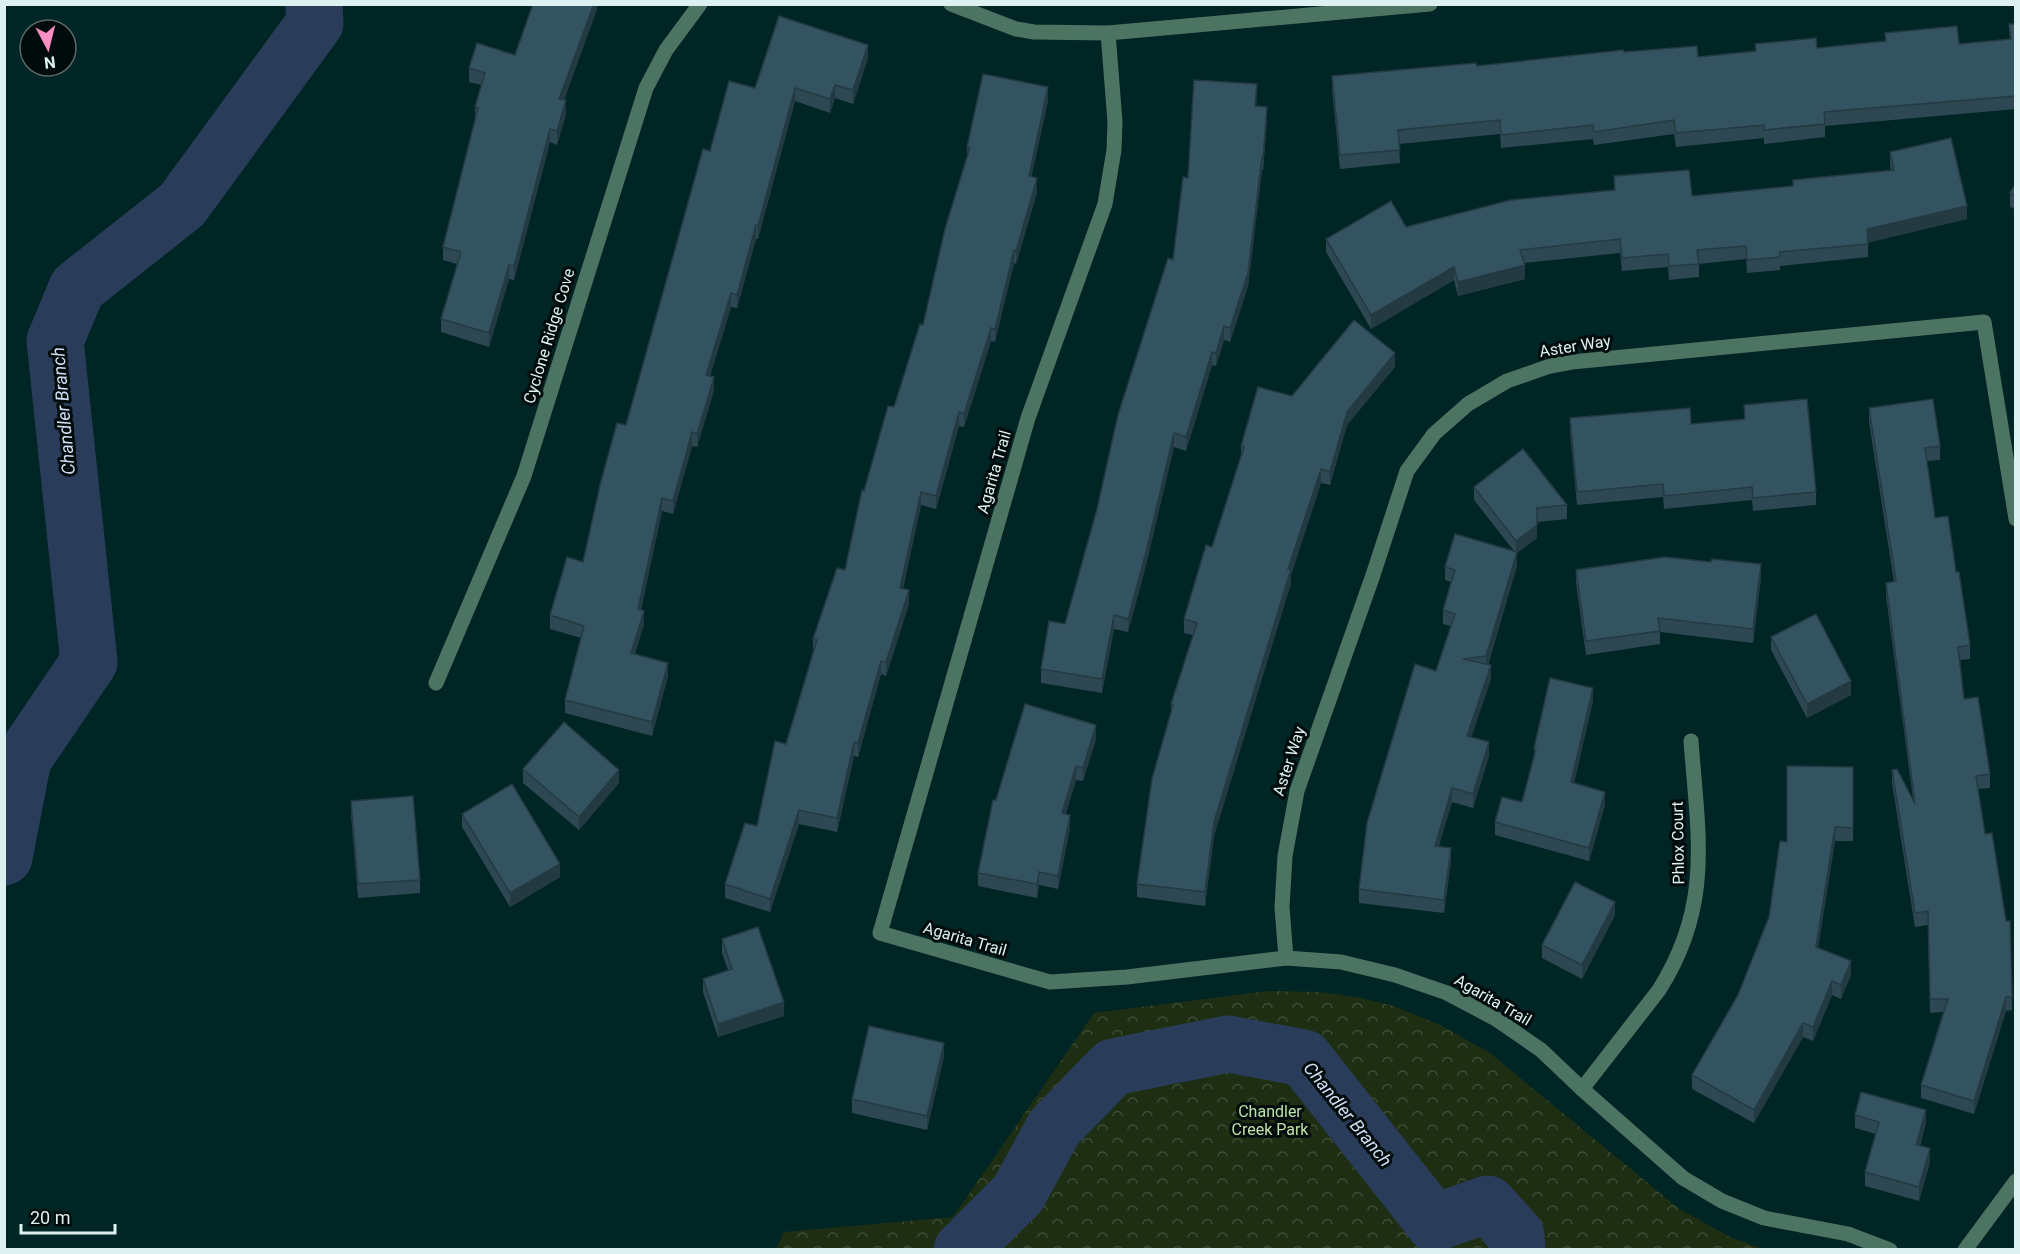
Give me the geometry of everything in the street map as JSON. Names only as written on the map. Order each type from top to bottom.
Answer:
[{"type":"street","name":"Cyclone Ridge Cove","points":[[436,684],[524,476],[646,88],[666,50],[700,4]]},
{"type":"street","points":[[951,4],[1016,29],[1034,32],[1107,33],[1430,4]]},
{"type":"street","name":"Agarita Trail","points":[[1107,33],[1115,122],[1114,150],[1105,204],[1028,418],[880,933],[1050,982],[1127,976],[1286,958],[1341,962],[1395,975],[1447,993],[1496,1019],[1541,1050],[1683,1178],[1722,1201],[1764,1218],[1848,1234],[1890,1250]]},
{"type":"street","name":"Aster Way","points":[[1286,958],[1282,907],[1285,856],[1297,791],[1407,471],[1434,434],[1468,404],[1507,381],[1550,366],[1572,362],[1984,322],[2016,519]]},
{"type":"street","name":"Phlox Court","points":[[1582,1089],[1659,990],[1670,973],[1687,935],[1697,895],[1700,854],[1692,741]]},
{"type":"street","points":[[1965,1250],[2016,1181]]},
{"type":"green space","name":"Chandler Creek Park","points":[[1268,991],[1320,992],[1357,997],[1394,1006],[1440,1025],[1490,1053],[1678,1208],[1730,1237],[1763,1249],[776,1249],[784,1232],[953,1217],[1094,1013]]},
{"type":"building","points":[[533,4],[594,4],[559,99],[566,100],[557,131],[550,129],[514,266],[509,265],[489,333],[441,319],[461,252],[443,247],[485,73],[469,68],[477,43],[515,55]]},
{"type":"building","points":[[779,16],[868,45],[853,90],[835,85],[830,99],[795,88],[737,295],[731,293],[706,375],[714,377],[697,434],[692,432],[673,501],[662,498],[638,609],[644,611],[631,653],[668,663],[652,722],[565,700],[584,626],[550,615],[567,557],[583,562],[617,423],[626,425],[703,149],[710,151],[729,81],[755,88]]},
{"type":"building","points":[[2009,24],[2016,24],[2016,96],[1824,112],[1825,124],[1764,130],[1764,125],[1676,133],[1674,120],[1594,132],[1593,125],[1501,135],[1500,120],[1398,130],[1400,150],[1340,155],[1332,76],[1476,63],[1477,66],[1623,50],[1624,52],[1697,46],[1698,57],[1756,51],[1755,44],[1816,38],[1817,48],[1886,41],[1885,33],[1957,26],[1959,44],[2011,39]]},
{"type":"building","points":[[983,74],[1048,87],[1029,176],[1037,178],[1016,251],[1014,250],[995,329],[991,328],[964,414],[959,412],[936,496],[921,492],[900,588],[909,590],[886,662],[881,661],[858,743],[854,742],[837,818],[799,810],[770,899],[725,884],[745,823],[757,826],[775,741],[786,744],[817,640],[813,639],[837,568],[845,570],[862,490],[864,491],[888,406],[894,407],[920,324],[923,325],[945,229],[970,147],[967,147]]},
{"type":"building","points":[[1194,80],[1257,84],[1255,106],[1267,107],[1248,273],[1230,328],[1224,326],[1216,353],[1212,352],[1186,437],[1174,433],[1128,619],[1114,615],[1102,679],[1041,669],[1049,621],[1065,624],[1097,509],[1118,415],[1168,258],[1173,260],[1183,177],[1188,178]]},
{"type":"building","points":[[1951,138],[1967,206],[1867,229],[1868,244],[1780,252],[1780,257],[1747,260],[1746,246],[1697,250],[1699,264],[1669,266],[1668,254],[1622,258],[1620,239],[1520,250],[1525,265],[1458,282],[1454,267],[1371,315],[1326,239],[1391,201],[1406,227],[1511,200],[1615,190],[1614,176],[1689,170],[1692,196],[1793,186],[1793,180],[1894,170],[1890,152]]},
{"type":"building","points":[[2016,183],[2016,196],[2010,193]]},
{"type":"building","points":[[1354,320],[1395,353],[1347,412],[1330,472],[1321,469],[1288,569],[1291,569],[1214,822],[1205,892],[1137,884],[1152,779],[1173,705],[1171,704],[1197,623],[1184,619],[1206,545],[1212,547],[1244,447],[1241,446],[1258,387],[1292,396]]},
{"type":"building","points":[[1807,399],[1816,492],[1753,498],[1752,487],[1664,496],[1663,484],[1577,492],[1570,418],[1690,408],[1691,424],[1745,419],[1744,405]]},
{"type":"building","points":[[1933,399],[1940,446],[1925,448],[1935,518],[1948,516],[1956,572],[1959,572],[1970,645],[1958,647],[1964,699],[1978,697],[1990,774],[1976,776],[1985,834],[1992,833],[2006,921],[2010,921],[2012,997],[2006,997],[1974,1101],[1921,1085],[1948,999],[1930,999],[1928,911],[1915,913],[1892,770],[1897,769],[1915,804],[1886,583],[1896,581],[1869,408]]},
{"type":"building","points":[[1523,449],[1567,505],[1537,508],[1537,525],[1516,541],[1474,487]]},
{"type":"building","points":[[1455,534],[1517,552],[1486,656],[1463,659],[1491,665],[1467,736],[1489,742],[1473,794],[1452,788],[1435,846],[1451,848],[1444,900],[1359,889],[1367,823],[1415,664],[1436,671],[1455,614],[1443,610],[1455,570],[1445,567]]},
{"type":"building","points":[[1665,557],[1761,564],[1753,629],[1658,618],[1660,631],[1586,641],[1576,570]]},
{"type":"building","points":[[1816,614],[1851,681],[1807,704],[1771,637]]},
{"type":"building","points":[[1550,678],[1593,688],[1571,782],[1605,792],[1589,848],[1495,822],[1502,797],[1522,802],[1536,749],[1534,748]]},
{"type":"building","points":[[1025,704],[1096,725],[1083,768],[1076,766],[1062,813],[1070,815],[1058,876],[1039,872],[1037,884],[978,873],[993,800],[996,800]]},
{"type":"building","points":[[564,722],[619,770],[579,817],[523,769]]},
{"type":"building","points":[[1787,766],[1853,767],[1853,828],[1835,827],[1816,947],[1851,961],[1841,985],[1832,981],[1813,1027],[1803,1023],[1754,1110],[1692,1075],[1738,995],[1769,917],[1780,841],[1787,842]]},
{"type":"building","points":[[512,784],[560,864],[510,893],[462,814]]},
{"type":"building","points":[[413,796],[420,880],[358,884],[351,801]]},
{"type":"building","points":[[1575,882],[1615,902],[1582,965],[1542,945]]},
{"type":"building","points":[[758,927],[784,1002],[718,1024],[703,979],[732,969],[722,939]]},
{"type":"building","points":[[869,1026],[944,1043],[927,1116],[852,1099]]},
{"type":"building","points":[[1861,1092],[1926,1110],[1916,1145],[1930,1148],[1919,1187],[1865,1172],[1879,1122],[1855,1115]]},
{"type":"waterway","name":"Chandler Branch","points":[[4,857],[23,759],[89,662],[55,341],[77,288],[182,205],[315,23],[314,4]]},
{"type":"waterway","name":"Chandler Branch","points":[[962,1250],[1018,1194],[1054,1128],[1113,1067],[1228,1044],[1304,1058],[1434,1223],[1488,1204],[1516,1235],[1517,1250]]}]
